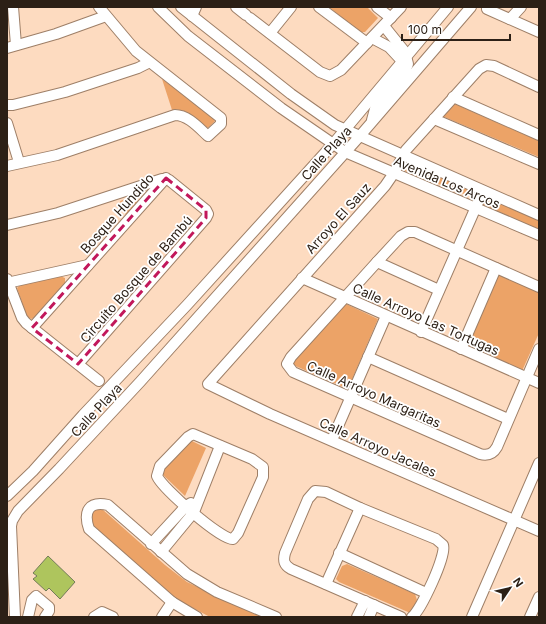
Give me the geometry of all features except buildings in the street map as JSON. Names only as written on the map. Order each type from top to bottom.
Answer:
[{"type":"street","points":[[13,7],[11,46],[56,34],[106,16]]},
{"type":"street","points":[[7,166],[19,162],[57,155],[175,115],[181,115],[188,119],[208,136],[221,124],[221,118],[148,63],[99,7]]},
{"type":"street","name":"Avenida Los Arcos","points":[[158,7],[174,23],[281,108],[345,152],[539,236]]},
{"type":"street","points":[[236,7],[320,72],[330,76],[341,70],[401,7]]},
{"type":"street","points":[[270,33],[290,7]]},
{"type":"street","points":[[319,7],[370,41],[389,46],[404,58]]},
{"type":"street","points":[[377,7],[391,18]]},
{"type":"street","name":"Calle Playa","points":[[7,496],[33,471],[83,415],[187,305],[332,144],[448,7]]},
{"type":"street","name":"Calle Playa","points":[[15,617],[12,521],[28,500],[59,469],[359,137],[471,7]]},
{"type":"street","points":[[510,19],[521,7]]},
{"type":"street","points":[[174,23],[186,9]]},
{"type":"street","name":"Avenida Los Arcos","points":[[186,9],[320,116],[359,137],[539,215]]},
{"type":"street","points":[[487,9],[539,32]]},
{"type":"street","points":[[372,121],[376,105],[407,68],[404,58],[384,26]]},
{"type":"street","points":[[7,105],[13,105],[65,92],[138,68],[148,63]]},
{"type":"street","name":"Arroyo El Sauz","points":[[208,384],[394,173],[403,156],[434,118],[482,66],[494,66],[539,86]]},
{"type":"street","points":[[453,97],[539,135]]},
{"type":"street","points":[[434,118],[539,164]]},
{"type":"street","points":[[7,123],[19,162]]},
{"type":"street","points":[[7,225],[58,213],[166,178]]},
{"type":"street","name":"Bosque Hundido","points":[[32,328],[166,178]]},
{"type":"street","name":"Circuito Bosque de Bambú","points":[[78,364],[208,214],[206,210],[166,178]]},
{"type":"street","points":[[421,332],[483,191]]},
{"type":"street","name":"Calle Arroyo Margaritas","points":[[539,288],[415,232],[408,232],[401,236],[377,262],[291,357],[287,364],[293,372],[484,455],[490,454],[495,450],[539,349]]},
{"type":"street","points":[[377,262],[439,290]]},
{"type":"street","name":"Bosque Hundido","points":[[8,282],[88,265]]},
{"type":"street","points":[[461,348],[496,268]]},
{"type":"street","name":"Calle Arroyo Las Tortugas","points":[[302,278],[539,383]]},
{"type":"street","points":[[8,282],[22,318],[32,328],[99,381]]},
{"type":"street","points":[[187,305],[199,315]]},
{"type":"street","points":[[332,440],[386,316]]},
{"type":"street","points":[[368,357],[508,418]]},
{"type":"street","name":"Calle Arroyo Jacales","points":[[208,384],[270,414],[539,531]]},
{"type":"street","points":[[190,434],[200,435],[220,446],[257,461],[263,467],[263,477],[238,533],[233,539],[224,536],[190,509],[161,483],[158,476],[158,469],[190,434]]},
{"type":"street","points":[[161,552],[198,499],[220,446]]},
{"type":"street","points":[[472,617],[539,463]]},
{"type":"street","points":[[400,617],[291,569],[284,561],[285,553],[308,499],[315,491],[322,490],[360,508],[436,540],[442,545],[442,557],[419,610],[412,617]]},
{"type":"street","points":[[197,617],[172,602],[89,529],[86,518],[88,510],[96,504],[108,505],[151,544],[201,584],[273,616]]},
{"type":"street","points":[[326,584],[360,508]]},
{"type":"street","points":[[151,544],[190,509]]},
{"type":"street","points":[[339,554],[426,593]]},
{"type":"street","points":[[28,617],[32,600],[36,596],[49,607],[49,611],[45,617]]},
{"type":"street","points":[[530,617],[539,597]]},
{"type":"street","points":[[162,617],[172,602]]},
{"type":"street","points":[[357,617],[370,603]]},
{"type":"street","points":[[369,617],[370,603]]},
{"type":"street","points":[[175,617],[181,608]]},
{"type":"street","points":[[94,617],[102,612],[113,617]]},
{"type":"highlighted area","points":[[166,178],[206,210],[206,218],[78,364],[32,328]]},
{"type":"shaded area","points":[[329,7],[367,7],[378,18],[365,32],[359,32]]},
{"type":"shaded area","points":[[162,79],[214,118],[215,121],[206,128],[186,112],[182,110],[172,110]]},
{"type":"shaded area","points":[[455,104],[539,141],[539,157],[442,116]]},
{"type":"shaded area","points":[[406,163],[474,190],[469,196],[403,170]]},
{"type":"shaded area","points":[[134,196],[137,197],[138,201],[126,215],[120,201]]},
{"type":"shaded area","points":[[485,197],[539,220],[539,230],[482,204]]},
{"type":"shaded area","points":[[498,272],[539,290],[539,333],[522,371],[468,345]]},
{"type":"shaded area","points":[[60,276],[65,278],[65,284],[36,317],[31,319],[27,317],[17,288],[20,285]]},
{"type":"shaded area","points":[[344,303],[378,319],[348,389],[291,364]]},
{"type":"shaded area","points":[[190,440],[206,448],[185,496],[161,473]]},
{"type":"shaded area","points":[[93,508],[102,509],[165,565],[187,582],[261,617],[210,617],[174,598],[94,528],[89,519]]},
{"type":"shaded area","points":[[347,564],[415,594],[417,600],[411,612],[339,582],[336,579],[342,566]]}]
